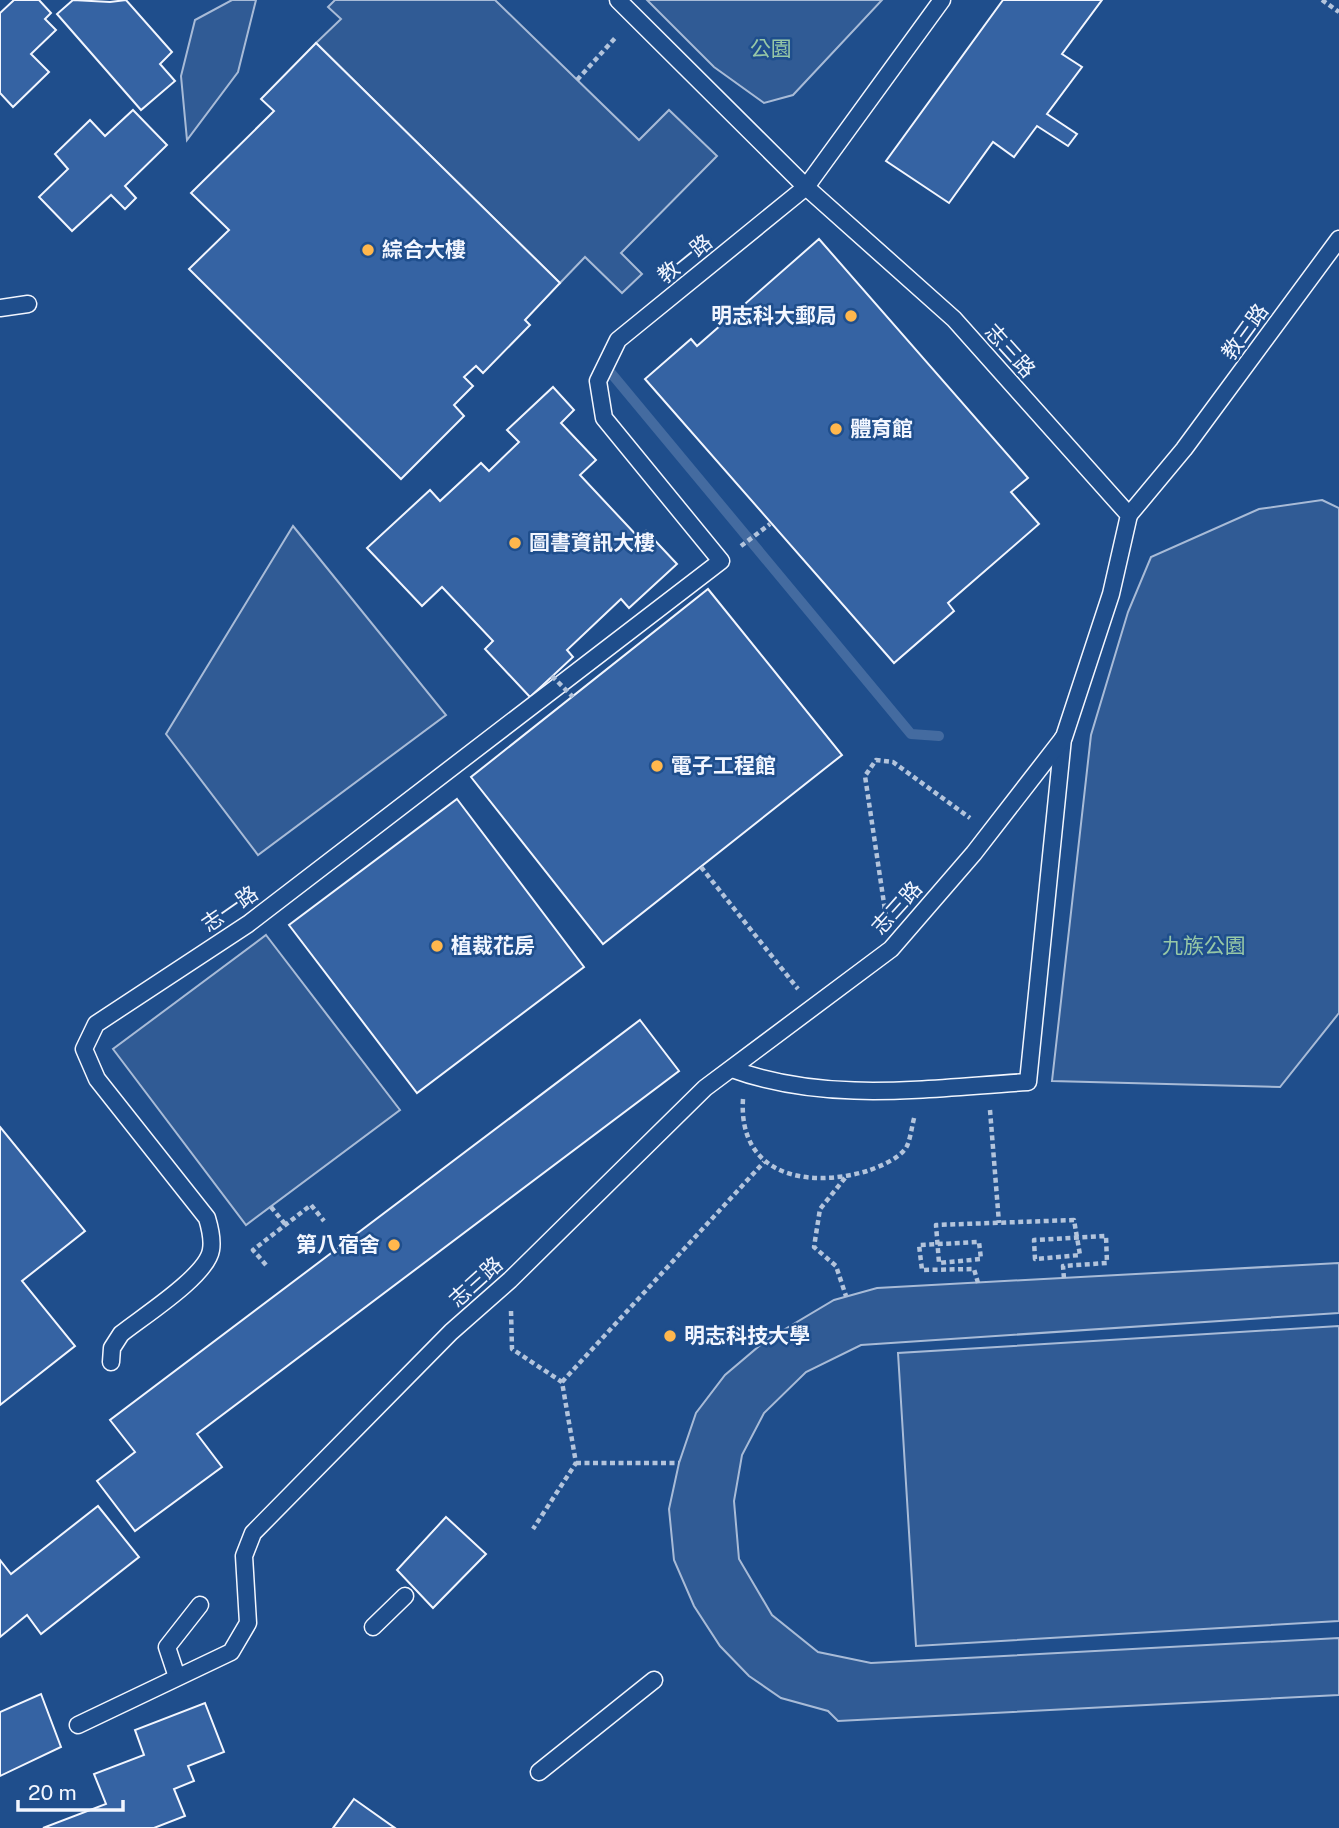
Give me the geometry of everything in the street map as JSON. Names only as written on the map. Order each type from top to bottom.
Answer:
[{"type":"lane","name":"志三路","points":[[78,1725],[231,1651],[248,1623],[243,1556],[253,1533],[450,1332],[510,1280],[705,1088],[739,1071],[891,949],[990,832],[1063,737],[1111,594],[1129,515],[954,319],[806,187],[618,0]]},
{"type":"lane","name":"教一路","points":[[721,561],[604,418],[598,382],[618,340],[806,187],[942,0]]},
{"type":"lane","name":"教三路","points":[[1129,515],[1184,449],[1339,239]]},
{"type":"lane","points":[[0,308],[28,304]]},
{"type":"lane","name":"志一路","points":[[111,1362],[112,1348],[121,1334],[202,1268],[211,1252],[211,1233],[207,1218],[97,1079],[84,1049],[96,1024],[248,925],[721,561]]},
{"type":"lane","points":[[739,1071],[772,1083],[863,1092],[1028,1082],[1063,737]]},
{"type":"lane","points":[[373,1627],[405,1596]]},
{"type":"lane","points":[[177,1677],[167,1647],[200,1605]]},
{"type":"lane","points":[[538,1772],[654,1680]]},
{"type":"path","points":[[1322,0],[1339,12]]},
{"type":"path","points":[[577,80],[634,17]]},
{"type":"path","points":[[721,561],[770,524]]},
{"type":"path","points":[[552,676],[573,697]]},
{"type":"path","points":[[891,949],[865,776],[876,760],[893,762],[990,832]]},
{"type":"path","points":[[701,867],[814,1009]]},
{"type":"path","points":[[739,1071],[742,1118],[748,1141],[764,1162],[789,1175],[824,1179],[845,1178],[880,1167],[906,1147],[915,1113],[914,1089]]},
{"type":"path","points":[[988,1084],[999,1223]]},
{"type":"path","points":[[562,1382],[764,1162]]},
{"type":"path","points":[[845,1178],[820,1209],[814,1247],[836,1266],[846,1296]]},
{"type":"path","points":[[266,1265],[253,1250],[285,1224],[311,1205],[324,1221]]},
{"type":"path","points":[[271,1207],[285,1224]]},
{"type":"path","points":[[978,1283],[974,1269],[922,1270],[919,1245],[931,1245],[943,1244],[967,1242],[979,1242],[981,1259],[939,1263],[938,1250],[937,1238],[936,1225],[1074,1220],[1076,1231],[1078,1243],[1080,1255],[1035,1259],[1034,1240],[1070,1238],[1082,1238],[1106,1236],[1107,1263],[1063,1266],[1064,1279]]},
{"type":"path","points":[[510,1280],[512,1349],[562,1382],[576,1462],[533,1529]]},
{"type":"path","points":[[576,1462],[679,1463]]},
{"type":"shaded area","points":[[232,0],[256,0],[238,72],[187,140],[181,76],[195,20]]},
{"type":"shaded area","points":[[335,0],[495,0],[639,140],[669,110],[717,156],[621,253],[642,274],[622,293],[585,257],[560,283],[316,43],[341,19],[328,7]]},
{"type":"shaded area","name":"公園","points":[[647,0],[882,0],[793,95],[764,103],[714,67]]},
{"type":"shaded area","name":"九族公園","points":[[1322,500],[1339,508],[1339,1013],[1280,1087],[1052,1081],[1091,735],[1128,612],[1151,557],[1259,509]]},
{"type":"shaded area","points":[[293,526],[446,715],[258,855],[166,734]]},
{"type":"shaded area","points":[[266,935],[400,1110],[246,1225],[113,1049]]},
{"type":"shaded area","points":[[1339,1263],[1339,1313],[861,1345],[806,1372],[764,1413],[742,1455],[734,1501],[739,1559],[772,1615],[818,1652],[871,1663],[1339,1638],[1339,1695],[838,1721],[828,1711],[781,1698],[749,1676],[720,1646],[694,1606],[674,1560],[669,1509],[679,1463],[696,1413],[725,1375],[765,1341],[834,1300],[877,1288]]},
{"type":"shaded area","points":[[1339,1326],[1339,1621],[916,1646],[898,1353]]},
{"type":"building","points":[[14,0],[39,0],[51,13],[45,19],[56,30],[31,54],[49,72],[13,107],[0,93],[0,13]]},
{"type":"building","points":[[73,0],[126,0],[172,52],[160,64],[175,81],[141,110],[57,14]]},
{"type":"building","points":[[1003,0],[1102,0],[1062,54],[1082,67],[1047,114],[1077,134],[1068,146],[1037,126],[1014,157],[993,142],[949,203],[886,161]]},
{"type":"building","name":"綜合大樓","points":[[316,43],[560,283],[525,320],[530,325],[483,373],[476,366],[464,377],[473,386],[454,405],[464,416],[401,479],[189,269],[229,230],[191,193],[274,111],[261,99]]},
{"type":"building","points":[[133,110],[167,145],[125,186],[136,198],[125,209],[111,195],[72,231],[39,197],[68,169],[55,154],[90,120],[105,136]]},
{"type":"building","name":"體育館","points":[[819,239],[1028,478],[1011,492],[1039,524],[948,603],[954,611],[894,663],[645,379],[691,339],[697,346]]},
{"type":"building","name":"圖書資訊大樓","points":[[553,387],[574,410],[561,423],[596,460],[580,475],[639,538],[646,531],[677,564],[629,608],[621,599],[567,650],[573,657],[530,697],[485,649],[493,641],[442,587],[422,606],[367,548],[430,490],[440,501],[481,463],[489,471],[519,442],[507,430]]},
{"type":"building","name":"電子工程館","points":[[708,589],[842,755],[603,944],[471,777]]},
{"type":"building","name":"植裁花房","points":[[457,799],[584,967],[417,1093],[289,925]]},
{"type":"building","name":"第八宿舍","points":[[640,1020],[679,1071],[197,1434],[222,1467],[135,1531],[97,1481],[135,1452],[110,1420]]},
{"type":"building","points":[[0,1127],[85,1231],[22,1281],[75,1346],[0,1405]]},
{"type":"building","points":[[98,1506],[139,1557],[41,1634],[27,1615],[0,1637],[0,1560],[11,1574]]},
{"type":"building","points":[[446,1517],[486,1554],[433,1608],[397,1570]]},
{"type":"building","points":[[41,1694],[61,1747],[0,1776],[0,1712]]},
{"type":"building","points":[[205,1703],[224,1752],[188,1766],[194,1781],[174,1789],[185,1816],[154,1828],[43,1828],[106,1804],[94,1774],[144,1755],[135,1730]]},
{"type":"building","points":[[354,1799],[395,1828],[333,1828]]},
{"type":"waterway","points":[[606,367],[911,734],[939,736]]},
{"type":"place","name":"綜合大樓","points":[[368,250]]},
{"type":"place","name":"明志科大郵局","points":[[851,316]]},
{"type":"place","name":"體育館","points":[[836,429]]},
{"type":"place","name":"圖書資訊大樓","points":[[515,543]]},
{"type":"place","name":"電子工程館","points":[[657,766]]},
{"type":"place","name":"植裁花房","points":[[437,946]]},
{"type":"place","name":"第八宿舍","points":[[394,1245]]},
{"type":"place","name":"明志科技大學","points":[[670,1336]]}]
